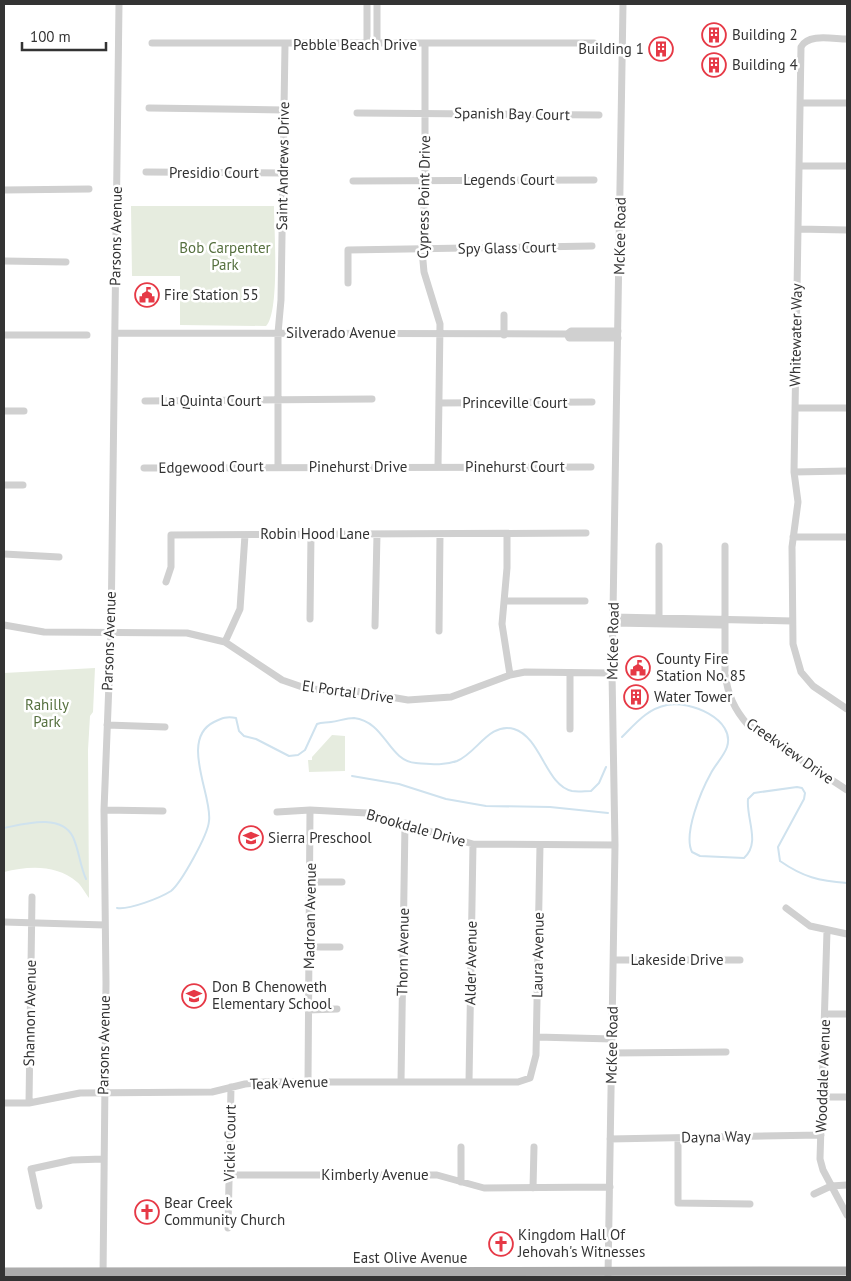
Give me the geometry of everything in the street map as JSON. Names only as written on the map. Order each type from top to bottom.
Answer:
[{"type":"main road","name":"East Olive Avenue","points":[[4,1272],[103,1275],[351,1275],[847,1271]]},
{"type":"street","name":"Parsons Avenue","points":[[103,1275],[104,810],[111,632],[119,4]]},
{"type":"street","points":[[367,4],[367,44]]},
{"type":"street","points":[[377,4],[377,44]]},
{"type":"street","name":"McKee Road","points":[[608,1274],[615,845],[612,673],[623,4]]},
{"type":"street","name":"Whitewater Way","points":[[847,39],[810,38],[803,42],[801,47],[794,472],[798,509],[793,537],[792,621],[793,644],[801,672],[813,686],[847,709]]},
{"type":"street","name":"Pebble Beach Drive","points":[[152,44],[594,44]]},
{"type":"street","name":"Cypress Point Drive","points":[[425,44],[425,180],[422,250],[424,272],[437,309],[440,333],[438,467]]},
{"type":"street","name":"Saint Andrews Drive","points":[[278,467],[278,332],[282,300],[285,45]]},
{"type":"street","points":[[800,103],[847,103]]},
{"type":"street","points":[[149,108],[284,110]]},
{"type":"street","name":"Spanish Bay Court","points":[[357,113],[599,115]]},
{"type":"street","points":[[799,166],[847,166]]},
{"type":"street","name":"Presidio Court","points":[[146,172],[282,173]]},
{"type":"street","name":"Legends Court","points":[[353,181],[594,180]]},
{"type":"street","points":[[4,190],[89,189]]},
{"type":"street","points":[[798,229],[847,230]]},
{"type":"street","name":"Spy Glass Court","points":[[348,283],[348,250],[592,246]]},
{"type":"street","points":[[4,261],[66,262]]},
{"type":"street","points":[[504,316],[504,335]]},
{"type":"street","name":"Silverado Avenue","points":[[115,333],[567,334],[569,338],[618,334]]},
{"type":"street","points":[[4,335],[88,335]]},
{"type":"street","name":"La Quinta Court","points":[[145,401],[277,401],[372,398]]},
{"type":"street","name":"Princeville Court","points":[[439,403],[592,402]]},
{"type":"street","points":[[795,408],[847,408]]},
{"type":"street","points":[[4,411],[24,411]]},
{"type":"street","name":"Pinehurst Drive","points":[[278,467],[438,467]]},
{"type":"street","name":"Edgewood Court","points":[[144,468],[278,467]]},
{"type":"street","name":"Pinehurst Court","points":[[438,467],[591,467]]},
{"type":"street","points":[[794,472],[847,471]]},
{"type":"street","points":[[4,485],[23,485]]},
{"type":"street","name":"Robin Hood Lane","points":[[166,582],[171,567],[172,535],[586,533]]},
{"type":"street","points":[[225,642],[240,609],[244,580],[245,534]]},
{"type":"street","points":[[310,619],[311,534]]},
{"type":"street","points":[[375,626],[377,534]]},
{"type":"street","points":[[440,534],[440,631]]},
{"type":"street","points":[[507,534],[502,624],[510,675]]},
{"type":"street","points":[[793,537],[847,537]]},
{"type":"street","points":[[659,620],[660,546]]},
{"type":"street","name":"Creekview Drive","points":[[725,546],[725,674],[727,691],[736,711],[748,725],[847,790]]},
{"type":"street","points":[[4,554],[59,558]]},
{"type":"street","points":[[504,601],[585,601]]},
{"type":"street","points":[[613,620],[722,618],[726,621],[792,621]]},
{"type":"street","name":"El Portal Drive","points":[[4,624],[44,632],[187,633],[225,642],[282,680],[308,689],[355,691],[408,700],[450,697],[510,675],[534,672],[612,673]]},
{"type":"street","points":[[570,673],[570,729]]},
{"type":"street","points":[[107,725],[165,726]]},
{"type":"street","points":[[104,810],[163,811]]},
{"type":"street","name":"Brookdale Drive","points":[[277,812],[310,810],[353,811],[405,823],[473,844],[615,845]]},
{"type":"street","name":"Madroan Avenue","points":[[308,1082],[311,882],[310,810]]},
{"type":"street","name":"Thorn Avenue","points":[[401,1082],[405,823]]},
{"type":"street","name":"Alder Avenue","points":[[469,1082],[473,844]]},
{"type":"street","name":"Laura Avenue","points":[[536,1064],[540,845]]},
{"type":"street","points":[[311,882],[342,882]]},
{"type":"street","name":"Shannon Avenue","points":[[29,1104],[32,897]]},
{"type":"street","points":[[786,908],[810,926],[847,934]]},
{"type":"street","points":[[4,922],[105,925]]},
{"type":"street","name":"Wooddale Avenue","points":[[827,931],[820,1159],[823,1170],[847,1215]]},
{"type":"street","points":[[310,947],[340,947]]},
{"type":"street","name":"Lakeside Drive","points":[[614,960],[740,960]]},
{"type":"street","points":[[308,1010],[336,1009]]},
{"type":"street","points":[[825,1014],[847,1014]]},
{"type":"street","points":[[537,1037],[612,1039]]},
{"type":"street","points":[[612,1053],[726,1052]]},
{"type":"street","name":"Teak Avenue","points":[[4,1103],[29,1104],[68,1094],[103,1092],[212,1092],[265,1082],[518,1082],[530,1078],[536,1064]]},
{"type":"street","name":"Vickie Court","points":[[228,1228],[231,1087]]},
{"type":"street","points":[[822,1097],[847,1097]]},
{"type":"street","name":"Dayna Way","points":[[610,1139],[821,1135]]},
{"type":"street","points":[[678,1138],[678,1203],[750,1204]]},
{"type":"street","points":[[461,1147],[461,1182]]},
{"type":"street","points":[[533,1188],[534,1147]]},
{"type":"street","points":[[38,1206],[31,1169],[72,1160],[103,1159]]},
{"type":"street","name":"Kimberly Avenue","points":[[229,1175],[436,1175],[484,1188],[610,1186]]},
{"type":"street","points":[[814,1194],[831,1186],[847,1185]]},
{"type":"green space","name":"Bob Carpenter Park","points":[[131,206],[274,206],[275,288],[270,318],[266,326],[180,325],[180,276],[132,276]]},
{"type":"green space","name":"Rahilly Park","points":[[95,668],[93,712],[90,716],[88,750],[89,898],[78,883],[69,876],[51,869],[23,868],[4,872],[4,673]]},
{"type":"green space","points":[[332,735],[345,736],[345,771],[309,772],[308,760],[312,760],[312,757]]},
{"type":"waterway","points":[[622,737],[648,713],[667,705],[687,706],[709,714],[725,728],[728,737],[727,747],[707,781],[694,812],[690,835],[692,852],[700,856],[744,858],[752,845],[748,799],[754,793],[797,787],[802,788],[805,793],[804,799],[778,847],[780,861],[796,871],[812,877],[847,883]]},
{"type":"waterway","points":[[117,908],[144,903],[171,891],[181,879],[193,858],[204,837],[209,821],[207,798],[198,754],[199,741],[204,730],[222,718],[236,718],[239,731],[244,736],[256,739],[289,756],[298,755],[305,750],[317,724],[354,718],[365,721],[373,726],[399,756],[407,761],[416,763],[452,763],[471,752],[490,734],[505,728],[514,729],[531,741],[556,780],[563,787],[572,791],[591,791],[599,783],[606,767]]},
{"type":"waterway","points":[[352,776],[399,784],[446,799],[486,806],[550,807],[608,813]]},
{"type":"waterway","points":[[4,828],[41,822],[60,825],[73,837],[86,879]]},
{"type":"place","name":"Building 2","points":[[714,35]]},
{"type":"place","name":"Building 1","points":[[661,49]]},
{"type":"place","name":"Building 4","points":[[714,65]]},
{"type":"place","name":"Fire Station 55","points":[[147,295]]},
{"type":"place","name":"County Fire Station No. 85","points":[[638,668]]},
{"type":"place","name":"Water Tower","points":[[636,697]]},
{"type":"place","name":"Sierra Preschool","points":[[251,838]]},
{"type":"place","name":"Don B Chenoweth Elementary School","points":[[194,996]]},
{"type":"place","name":"Bear Creek Community Church","points":[[147,1212]]},
{"type":"place","name":"Kingdom Hall Of Jehovah's Witnesses","points":[[501,1244]]}]
